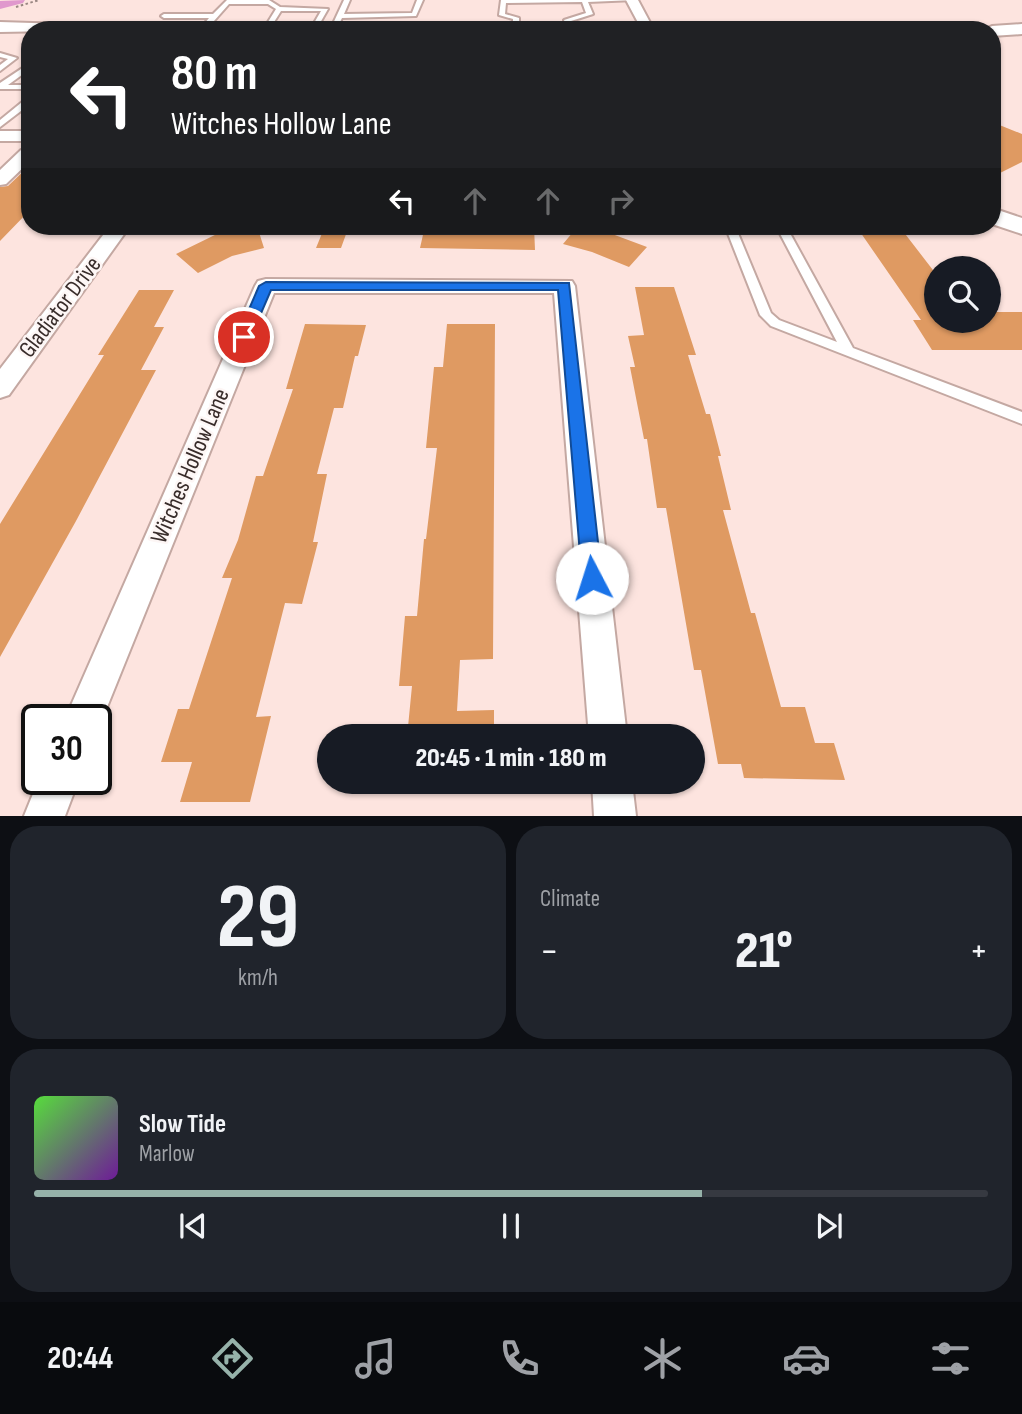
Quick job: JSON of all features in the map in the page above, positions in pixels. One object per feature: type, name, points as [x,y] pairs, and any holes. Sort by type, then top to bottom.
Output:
[{"type":"main road","points":[[0,27],[21,28]]},
{"type":"main road","points":[[1001,30],[1022,29]]},
{"type":"main road","points":[[0,37],[21,37]]},
{"type":"street","points":[[632,0],[643,21]]},
{"type":"street","points":[[0,136],[21,136]]},
{"type":"street","points":[[0,180],[21,161]]},
{"type":"street","name":"Gladiator Drive","points":[[0,388],[113,235]]},
{"type":"street","name":"Witches Hollow Lane","points":[[90,704],[266,286],[564,286],[606,724]]},
{"type":"street","points":[[613,794],[615,816]]},
{"type":"street","points":[[44,816],[53,795]]},
{"type":"lane","points":[[337,21],[347,0]]},
{"type":"lane","points":[[339,16],[414,15],[419,0]]},
{"type":"lane","points":[[516,21],[516,18],[502,15],[503,1],[632,0]]},
{"type":"lane","points":[[567,21],[590,14],[584,1]]},
{"type":"lane","points":[[210,21],[227,2],[269,2],[279,9],[325,9],[318,21]]},
{"type":"lane","points":[[271,21],[279,9]]},
{"type":"lane","points":[[164,16],[214,16]]},
{"type":"lane","points":[[0,55],[13,58],[0,69]]},
{"type":"lane","points":[[0,87],[21,72]]},
{"type":"lane","points":[[0,87],[21,87]]},
{"type":"lane","points":[[0,124],[21,107]]},
{"type":"lane","points":[[9,117],[21,117]]},
{"type":"lane","points":[[734,235],[766,315],[775,323],[1022,418]]},
{"type":"lane","points":[[786,235],[849,352]]},
{"type":"building","points":[[1001,126],[1022,134],[1022,162],[1001,172]]},
{"type":"building","points":[[21,174],[21,219],[0,241],[0,187],[8,186]]},
{"type":"building","points":[[215,235],[260,235],[264,248],[232,256],[198,273],[176,254]]},
{"type":"building","points":[[321,235],[346,235],[341,248],[316,248]]},
{"type":"building","points":[[423,235],[534,235],[535,250],[420,248]]},
{"type":"building","points":[[570,235],[615,235],[647,247],[629,267],[563,244]]},
{"type":"building","points":[[862,235],[906,235],[924,258],[924,333],[1001,333],[1001,312],[1022,312],[1022,350],[932,350],[913,320],[921,320]]},
{"type":"building","points":[[635,287],[674,287],[696,355],[688,355],[706,414],[710,414],[721,456],[718,456],[731,510],[723,510],[751,613],[755,613],[781,707],[805,707],[815,743],[834,743],[845,780],[744,778],[741,764],[718,764],[701,670],[694,670],[666,508],[657,508],[647,439],[644,439],[630,367],[635,367],[628,336],[644,335]]},
{"type":"building","points":[[139,290],[174,290],[154,327],[164,327],[141,370],[156,370],[0,657],[0,524],[104,355],[98,355]]},
{"type":"building","points":[[305,324],[366,325],[358,356],[355,356],[343,408],[334,408],[317,474],[327,474],[313,542],[318,542],[302,604],[285,603],[256,717],[271,716],[250,802],[180,802],[192,762],[161,762],[178,709],[189,709],[232,578],[222,578],[238,540],[256,476],[263,476],[293,389],[286,389]]},
{"type":"building","points":[[447,324],[495,324],[493,659],[460,660],[457,711],[494,710],[494,724],[408,724],[412,686],[399,686],[405,616],[417,616],[424,539],[437,448],[426,448],[434,367],[443,367]]},
{"type":"waterway","points":[[0,5],[19,0]]},
{"type":"route","points":[[244,337],[266,286],[564,286],[592,578]]}]
